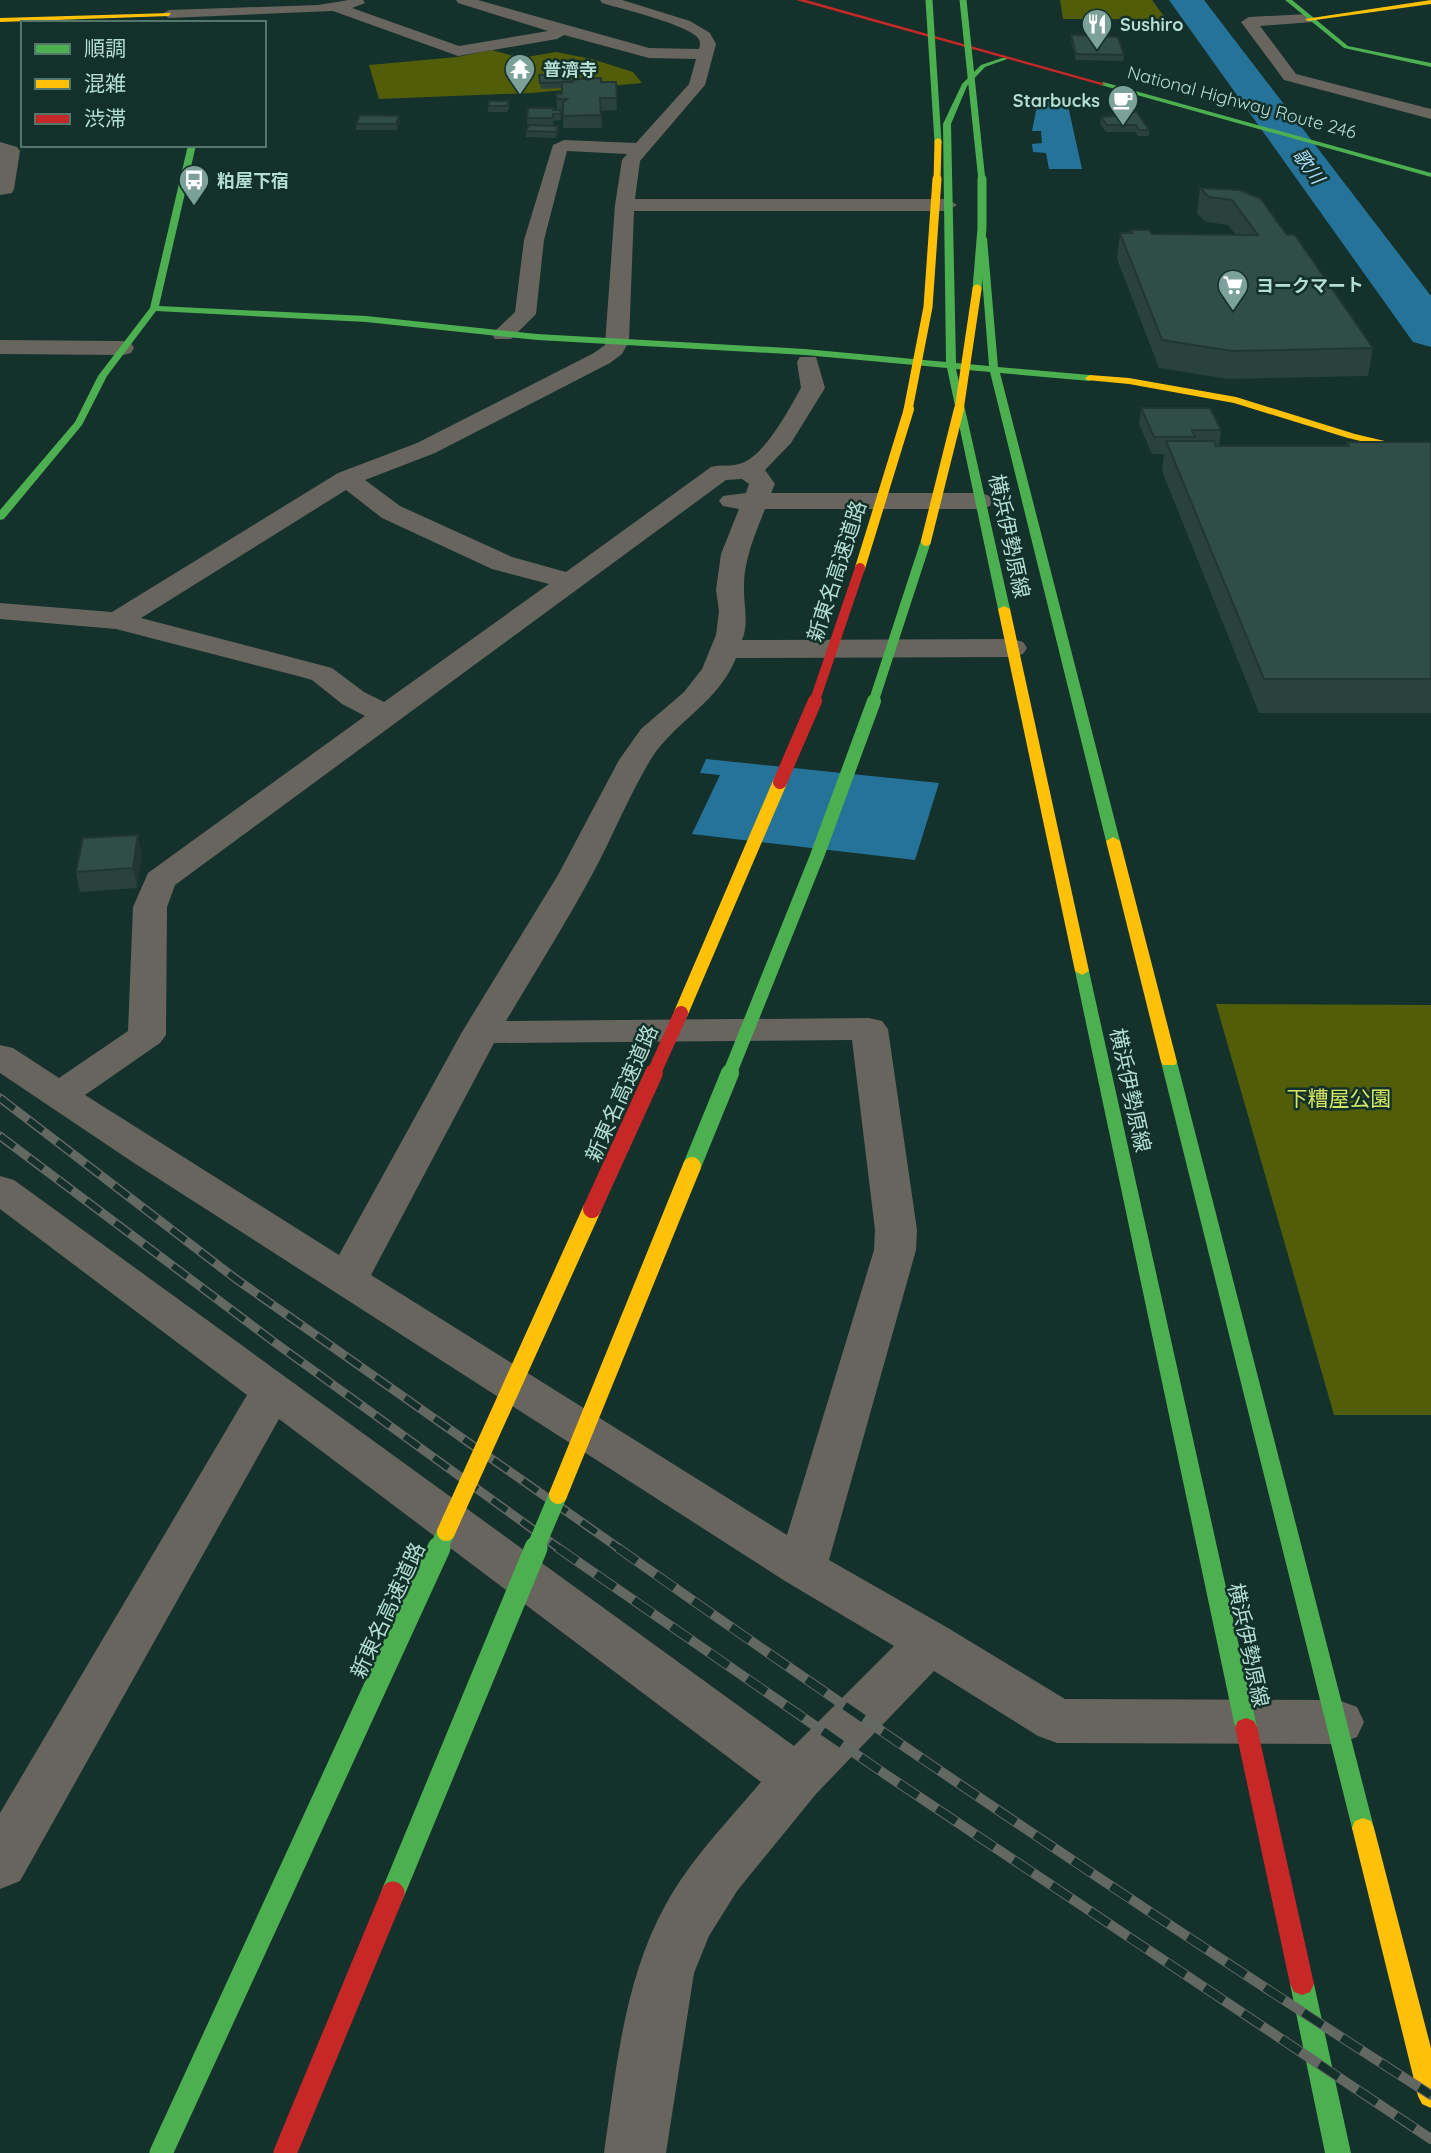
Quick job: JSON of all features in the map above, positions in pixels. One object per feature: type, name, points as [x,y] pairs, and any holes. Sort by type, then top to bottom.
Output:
[{"type":"main road","name":"National Highway Route 246","points":[[799,0],[1008,66],[1033,65],[1431,175]]},
{"type":"main road","name":"新東名高速道路","points":[[160,2153],[675,1027],[815,700],[873,529],[902,431],[925,331],[936,220],[938,126],[929,0]]},
{"type":"main road","points":[[285,2153],[772,972],[873,706],[926,545],[956,428],[973,336],[983,221],[979,128],[963,0]]},
{"type":"main road","points":[[1288,0],[1339,43],[1355,51],[1431,65]]},
{"type":"main road","points":[[1308,19],[1431,2]]},
{"type":"main road","points":[[0,20],[168,12]]},
{"type":"main road","name":"横浜伊勢原線","points":[[1008,66],[983,66],[975,73],[964,85],[947,124],[951,365],[1338,2153]]},
{"type":"main road","name":"横浜伊勢原線","points":[[992,88],[975,125],[995,369],[1431,2096]]},
{"type":"main road","points":[[0,517],[79,423],[103,376],[154,308],[192,147]]},
{"type":"main road","points":[[154,308],[353,318],[503,334],[782,350],[1129,381],[1199,391],[1279,411],[1352,436],[1431,455]]},
{"type":"street","points":[[168,12],[335,7],[372,0]]},
{"type":"street","points":[[463,0],[569,32],[649,52],[706,54]]},
{"type":"street","points":[[117,621],[346,478],[426,447],[602,358],[614,349],[618,341],[625,205],[631,160],[697,85],[706,54],[707,39],[694,28],[607,0]]},
{"type":"street","points":[[335,7],[458,51],[569,32]]},
{"type":"street","points":[[1308,19],[1249,22],[1290,78],[1431,114]]},
{"type":"street","points":[[503,334],[525,314],[525,291],[531,254],[543,198],[559,149],[564,145],[639,149]]},
{"type":"street","points":[[0,147],[12,151],[5,189],[0,189]]},
{"type":"street","points":[[625,205],[947,205]]},
{"type":"street","points":[[0,347],[123,348]]},
{"type":"street","points":[[347,1280],[481,1032],[575,875],[645,746],[660,727],[705,687],[725,649],[732,622],[730,590],[734,554],[750,486],[813,388],[808,362]]},
{"type":"street","points":[[61,1094],[147,1035],[150,907],[160,880],[720,472],[750,486],[981,501]]},
{"type":"street","points":[[346,478],[391,512],[502,563],[569,582]]},
{"type":"street","points":[[0,611],[117,621],[321,674],[353,698],[387,716]]},
{"type":"street","points":[[725,649],[1013,648]]},
{"type":"street","points":[[481,1032],[869,1029],[896,1230],[895,1250],[802,1568]]},
{"type":"street","points":[[0,1056],[148,1154],[802,1568],[930,1642],[1057,1721],[1338,1722]]},
{"type":"street","points":[[0,1189],[797,1778]]},
{"type":"street","points":[[0,1864],[273,1390]]},
{"type":"street","points":[[635,2153],[665,1973],[686,1923],[717,1874],[797,1778],[930,1642]]},
{"type":"green space","points":[[1060,0],[1152,0],[1166,19],[1063,19]]},
{"type":"green space","points":[[492,50],[521,58],[556,52],[592,59],[633,72],[642,83],[531,93],[379,99],[369,65],[457,57]]},
{"type":"green space","name":"下糟屋公園","points":[[1216,1004],[1431,1005],[1431,1415],[1334,1415]]},
{"type":"water","points":[[1039,96],[1066,97],[1082,169],[1049,169],[1046,153],[1033,152],[1032,144],[1042,143],[1041,131],[1032,131]]},
{"type":"water","points":[[706,759],[939,783],[915,860],[692,834],[720,775],[700,773]]},
{"type":"building","name":"Sushiro","points":[[1071,35],[1118,37],[1124,55],[1076,54]]},
{"type":"building","points":[[569,74],[571,82],[540,83],[539,75]]},
{"type":"building","points":[[601,78],[601,82],[616,82],[617,98],[600,98],[601,115],[563,116],[563,102],[567,99],[557,99],[556,94],[562,94],[562,82]]},
{"type":"building","points":[[489,101],[509,101],[507,106],[488,106]]},
{"type":"building","points":[[528,108],[553,108],[561,110],[561,114],[553,114],[553,118],[527,118]]},
{"type":"building","points":[[1112,112],[1137,112],[1149,130],[1139,130],[1136,125],[1107,125],[1101,117],[1114,116]]},
{"type":"building","points":[[360,115],[399,116],[396,124],[356,124]]},
{"type":"building","points":[[529,125],[558,126],[556,132],[526,131]]},
{"type":"building","points":[[1200,188],[1240,190],[1261,199],[1287,235],[1295,235],[1373,348],[1232,351],[1162,340],[1120,233],[1149,230],[1152,234],[1258,235],[1232,200],[1209,197]]},
{"type":"building","points":[[1141,408],[1210,408],[1221,430],[1192,430],[1195,437],[1154,437]]},
{"type":"building","points":[[1166,441],[1214,441],[1216,446],[1349,446],[1347,442],[1431,442],[1431,679],[1264,679]]},
{"type":"building","points":[[138,835],[133,868],[76,872],[83,838]]},
{"type":"waterway","name":"歌川","points":[[1186,0],[1431,331]]},
{"type":"railway","points":[[0,1098],[236,1279],[620,1549]]},
{"type":"railway","points":[[0,1136],[274,1342],[560,1549]]},
{"type":"railway","points":[[558,1548],[879,1770],[1431,2139]]},
{"type":"railway","points":[[618,1548],[1021,1826],[1431,2095]]},
{"type":"traffic: fast","points":[[929,0],[938,142]]},
{"type":"traffic: fast","points":[[963,0],[982,171],[982,228],[977,289]]},
{"type":"traffic: fast","points":[[1288,0],[1346,47],[1431,65]]},
{"type":"traffic: fast","points":[[1004,609],[951,365],[947,124],[964,85],[983,66],[1007,58]]},
{"type":"traffic: fast","points":[[1103,84],[1431,175]]},
{"type":"traffic: fast","points":[[0,517],[79,423],[103,376],[154,308],[192,147]]},
{"type":"traffic: fast","points":[[983,238],[994,369],[1113,841]]},
{"type":"traffic: fast","points":[[154,308],[366,319],[537,337],[805,352],[1090,378]]},
{"type":"traffic: fast","points":[[692,1166],[787,934],[846,778],[926,541]]},
{"type":"traffic: fast","points":[[1082,971],[1246,1727]]},
{"type":"traffic: fast","points":[[1169,1062],[1363,1828]]},
{"type":"traffic: fast","points":[[393,1893],[558,1495]]},
{"type":"traffic: fast","points":[[161,2153],[446,1532]]},
{"type":"traffic: fast","points":[[1302,1984],[1338,2153]]},
{"type":"traffic: slow","points":[[1308,19],[1431,2]]},
{"type":"traffic: slow","points":[[0,20],[169,14]]},
{"type":"traffic: slow","points":[[860,568],[898,450],[920,360],[933,260],[938,142]]},
{"type":"traffic: slow","points":[[926,541],[958,416],[977,289]]},
{"type":"traffic: slow","points":[[1090,378],[1129,381],[1236,400],[1352,436],[1431,455]]},
{"type":"traffic: slow","points":[[1004,609],[1082,971]]},
{"type":"traffic: slow","points":[[681,1013],[780,782]]},
{"type":"traffic: slow","points":[[1113,841],[1169,1062]]},
{"type":"traffic: slow","points":[[558,1495],[692,1166]]},
{"type":"traffic: slow","points":[[446,1532],[592,1209]]},
{"type":"traffic: slow","points":[[1363,1828],[1431,2096]]},
{"type":"traffic: jam","points":[[799,0],[1103,84]]},
{"type":"traffic: jam","points":[[780,782],[815,700],[860,568]]},
{"type":"traffic: jam","points":[[592,1209],[681,1013]]},
{"type":"traffic: jam","points":[[1246,1727],[1302,1984]]},
{"type":"traffic: jam","points":[[285,2153],[393,1893]]},
{"type":"place","name":"Sushiro","points":[[1097,51]]},
{"type":"place","name":"普濟寺","points":[[520,96]]},
{"type":"place","name":"Starbucks","points":[[1123,127]]},
{"type":"place","name":"粕屋下宿","points":[[194,207]]},
{"type":"place","name":"ヨークマート","points":[[1233,312]]}]
